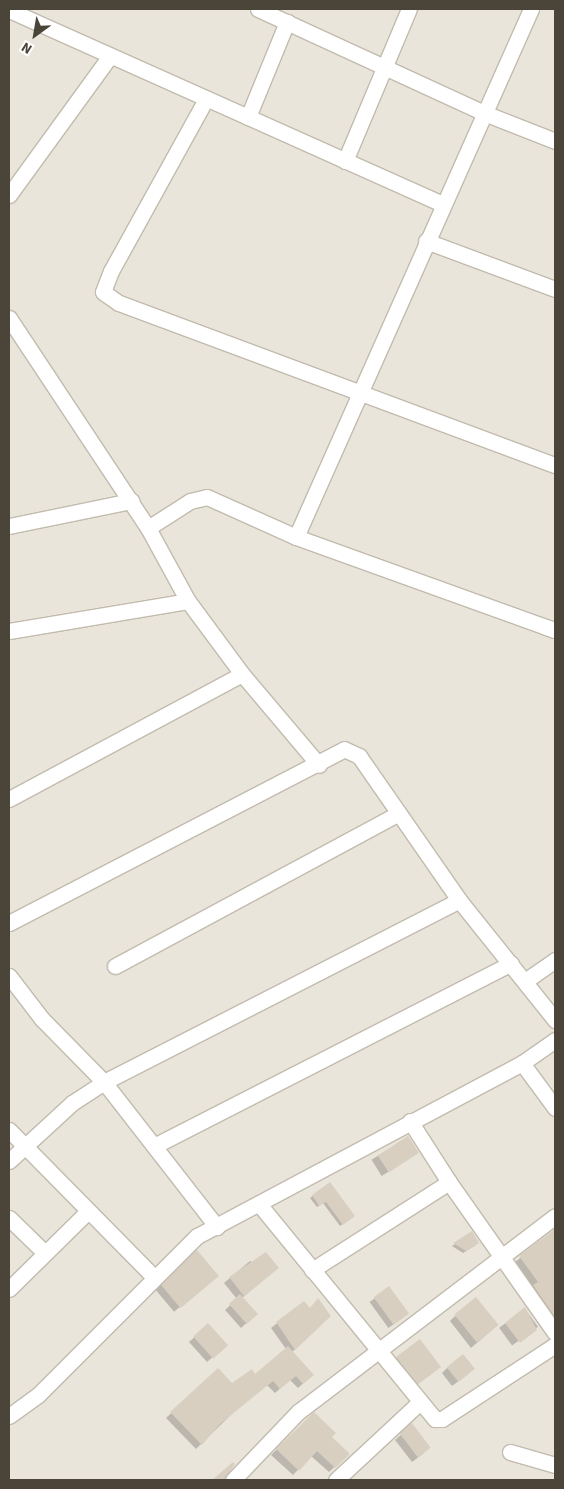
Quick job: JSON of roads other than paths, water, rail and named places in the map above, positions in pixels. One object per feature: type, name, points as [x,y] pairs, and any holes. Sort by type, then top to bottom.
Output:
[{"type":"street","points":[[345,161],[383,66],[409,9]]},
{"type":"street","points":[[296,537],[358,391],[531,9]]},
{"type":"street","points":[[9,10],[442,204]]},
{"type":"street","points":[[265,10],[484,113],[555,141]]},
{"type":"street","points":[[248,117],[287,22]]},
{"type":"street","points":[[9,195],[110,56]]},
{"type":"street","points":[[206,98],[111,271],[103,292],[119,303],[555,465]]},
{"type":"street","points":[[426,241],[555,289]]},
{"type":"street","points":[[9,318],[148,528],[188,601],[242,674],[319,764]]},
{"type":"street","points":[[148,528],[190,501],[207,497],[296,537],[555,630]]},
{"type":"street","points":[[9,526],[130,501]]},
{"type":"street","points":[[9,631],[188,601]]},
{"type":"street","points":[[9,799],[242,674]]},
{"type":"street","points":[[9,923],[319,764],[344,749],[352,751],[459,900],[555,1020]]},
{"type":"street","points":[[115,966],[397,814]]},
{"type":"street","points":[[9,1161],[72,1103],[104,1082],[459,900]]},
{"type":"street","points":[[525,981],[555,960]]},
{"type":"street","points":[[154,1146],[511,963]]},
{"type":"street","points":[[9,976],[42,1019],[104,1082],[217,1227]]},
{"type":"street","points":[[9,1416],[38,1395],[197,1236],[522,1063],[555,1040]]},
{"type":"street","points":[[522,1063],[555,1108]]},
{"type":"street","points":[[410,1121],[449,1182],[555,1333]]},
{"type":"street","points":[[9,1130],[154,1277]]},
{"type":"street","points":[[312,1270],[449,1182]]},
{"type":"street","points":[[259,1204],[429,1415],[442,1419],[555,1345]]},
{"type":"street","points":[[9,1289],[88,1211]]},
{"type":"street","points":[[234,1480],[298,1412],[555,1216]]},
{"type":"street","points":[[9,1218],[44,1253]]},
{"type":"street","points":[[336,1480],[419,1402]]},
{"type":"street","points":[[510,1452],[555,1465]]}]
